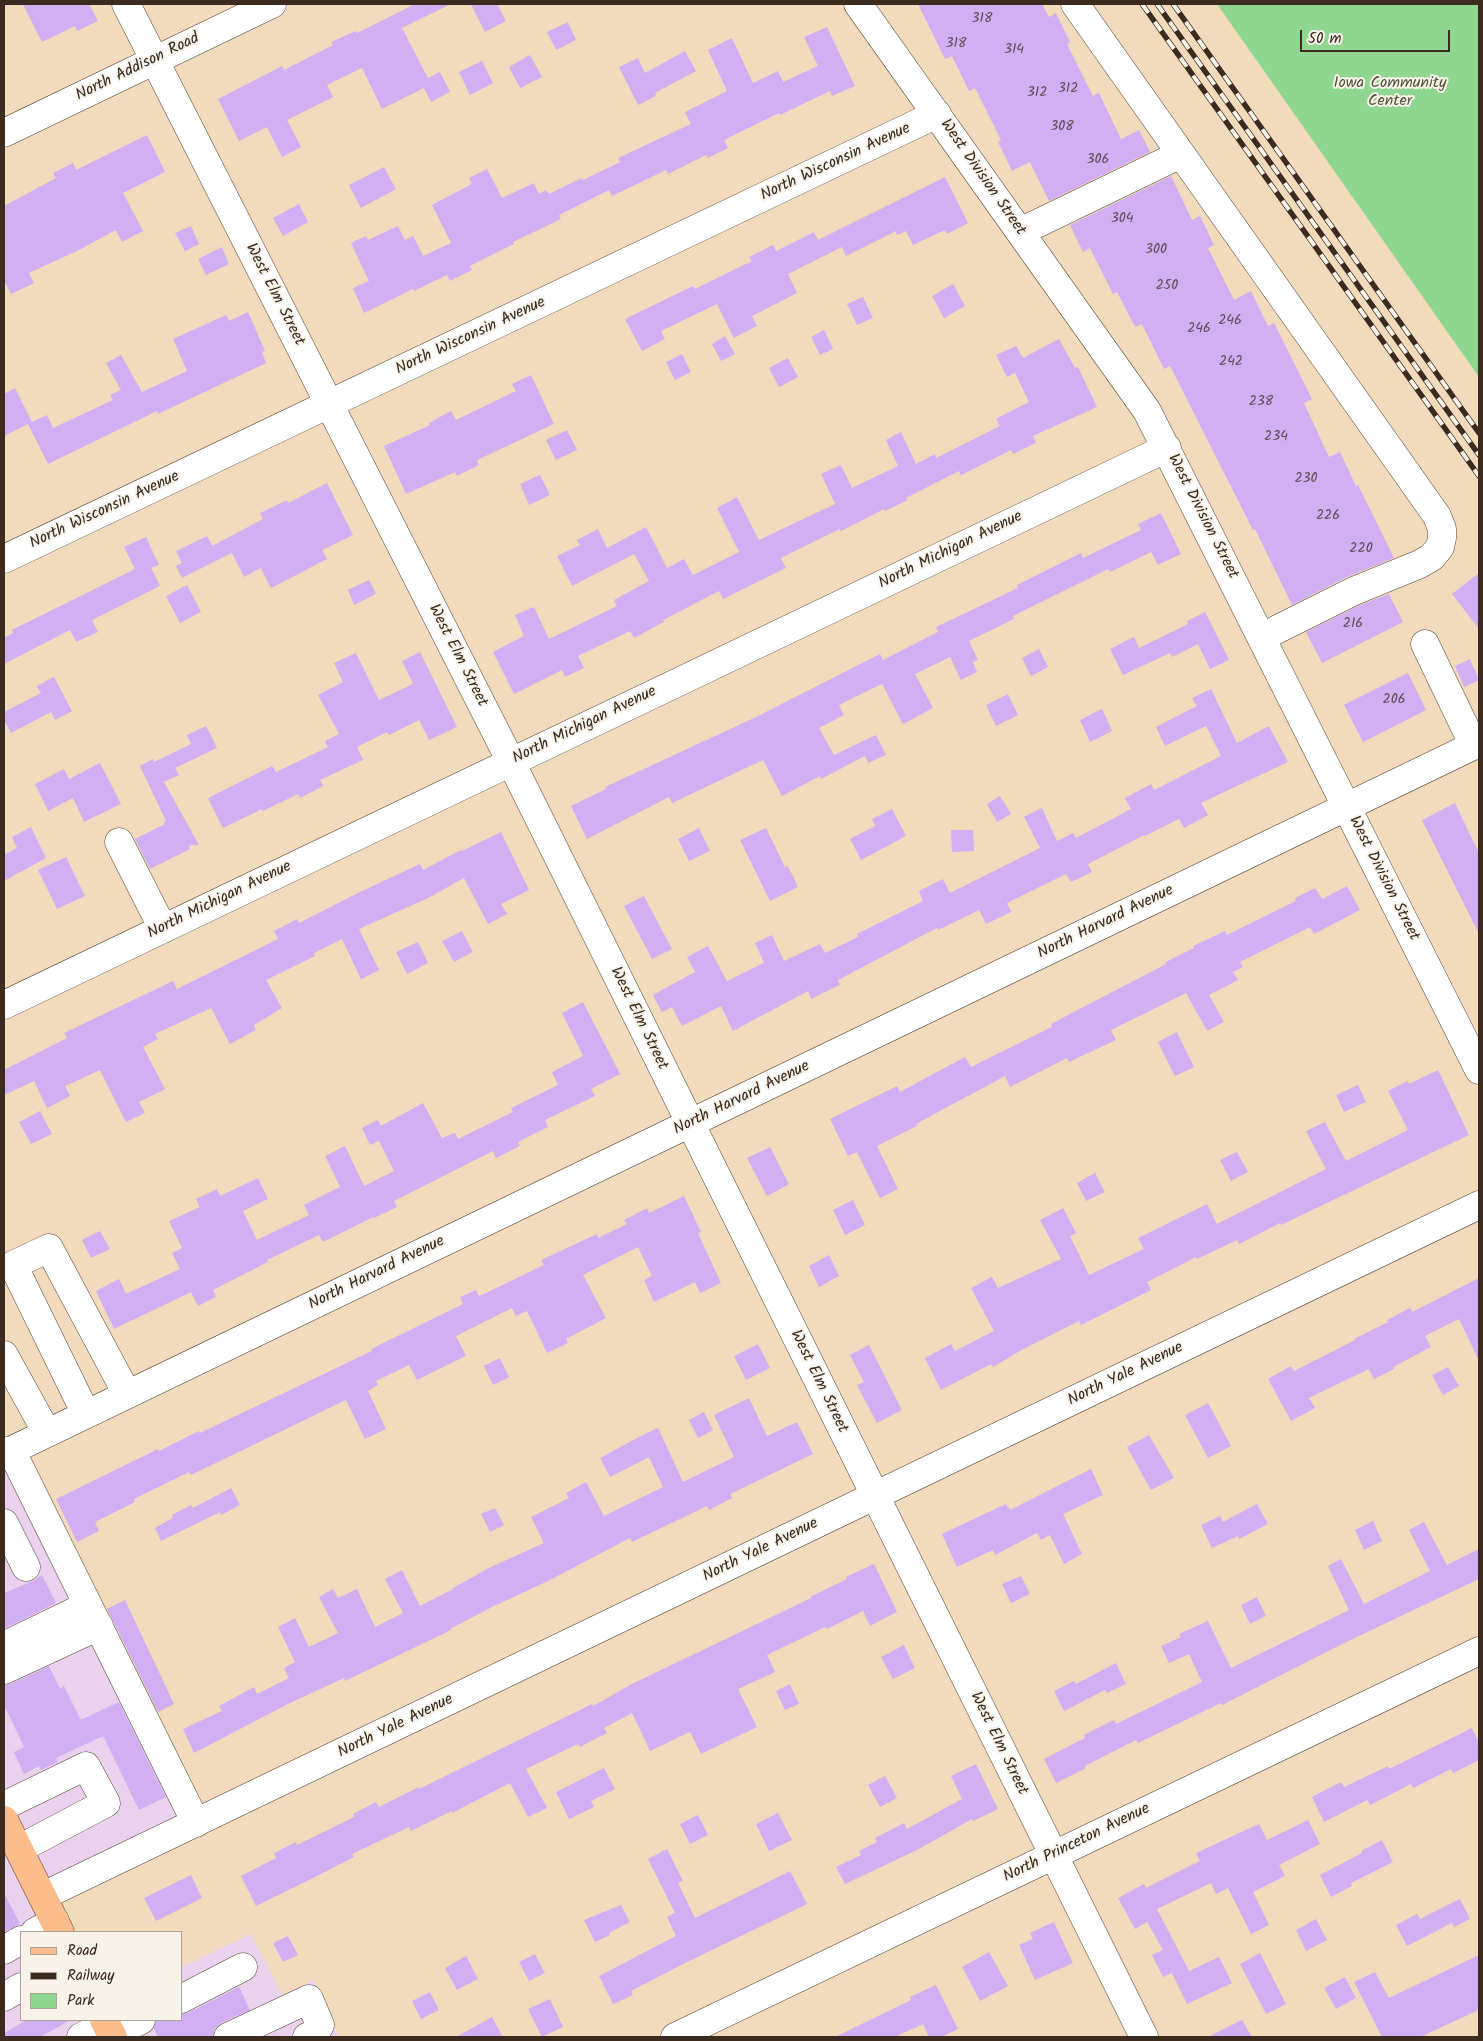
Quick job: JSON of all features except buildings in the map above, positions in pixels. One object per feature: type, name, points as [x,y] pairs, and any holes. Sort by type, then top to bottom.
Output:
[{"type":"main road","points":[[8,1826],[42,1896],[50,1929]]},
{"type":"street","name":"West Elm Street","points":[[126,4],[511,762],[1144,2037]]},
{"type":"street","name":"North Addison Road","points":[[4,133],[272,4]]},
{"type":"street","name":"West Division Street","points":[[858,4],[1147,411],[1479,1070]]},
{"type":"street","points":[[1075,4],[1436,516],[1442,529],[1440,547],[1432,557],[1420,564],[1354,591],[1262,637]]},
{"type":"street","name":"North Wisconsin Avenue","points":[[4,559],[937,114]]},
{"type":"street","points":[[1020,232],[1181,154]]},
{"type":"street","name":"North Michigan Avenue","points":[[4,1005],[1167,448]]},
{"type":"street","points":[[1425,644],[1477,744]]},
{"type":"street","name":"North Harvard Avenue","points":[[7,1452],[1477,744]]},
{"type":"street","points":[[119,842],[163,929]]},
{"type":"street","name":"North Yale Avenue","points":[[42,1896],[1479,1205]]},
{"type":"street","points":[[86,1414],[8,1268],[49,1248],[127,1394]]},
{"type":"street","points":[[4,1355],[47,1433]]},
{"type":"street","points":[[7,1452],[93,1615],[196,1823]]},
{"type":"street","points":[[4,1523],[26,1567]]},
{"type":"street","points":[[4,1646],[93,1615]]},
{"type":"street","points":[[4,1670],[93,1615]]},
{"type":"street","name":"North Princeton Avenue","points":[[674,2037],[1479,1652]]},
{"type":"street","points":[[4,1950],[20,1941]]},
{"type":"street","points":[[182,1998],[243,1967]]},
{"type":"street","points":[[4,1997],[20,1988]]},
{"type":"street","points":[[228,2037],[309,1999],[320,2025],[315,2033],[307,2037]]},
{"type":"street","points":[[81,2037],[137,2021]]},
{"type":"shaded area","points":[[4,1460],[199,1815],[46,1888],[4,1804]]},
{"type":"shaded area","points":[[4,1840],[50,1931],[20,1931],[20,2021],[94,2021],[102,2037],[4,2037]]},
{"type":"shaded area","points":[[251,1934],[282,1995],[314,1980],[339,2037],[121,2037],[113,2021],[182,2021],[182,1967]]},
{"type":"green space","name":"Iowa Community Center","points":[[1217,4],[1479,4],[1479,377]]},
{"type":"railway","points":[[1142,4],[1479,476]]},
{"type":"railway","points":[[1157,4],[1479,455]]},
{"type":"railway","points":[[1173,4],[1479,433]]}]
